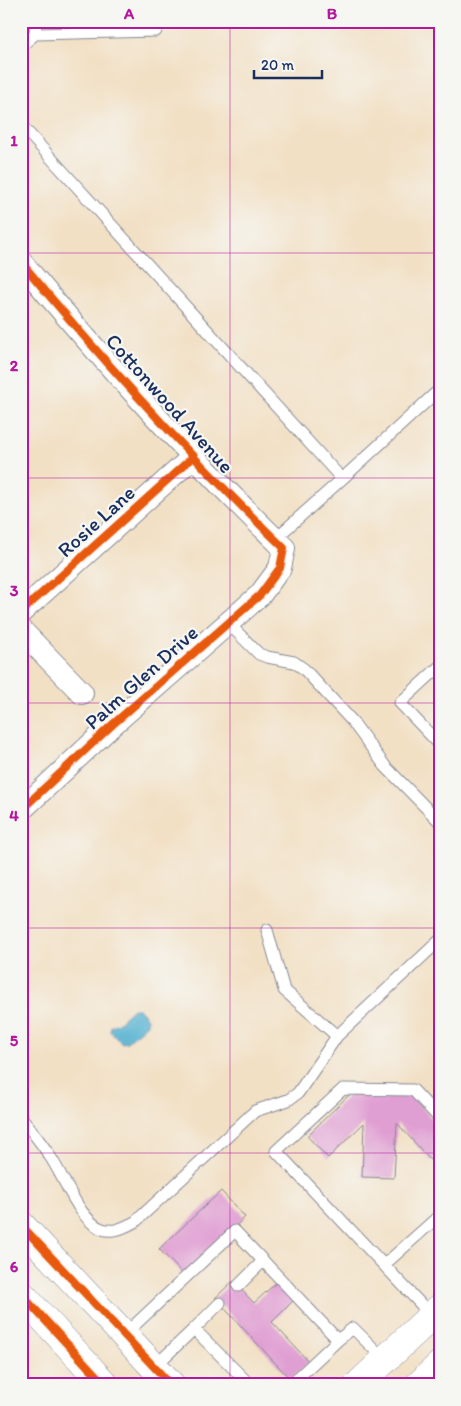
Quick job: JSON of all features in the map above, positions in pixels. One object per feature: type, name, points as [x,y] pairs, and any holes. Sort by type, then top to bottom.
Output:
[{"type":"main road","points":[[21,1225],[162,1376]]},
{"type":"main road","points":[[21,1294],[105,1385]]},
{"type":"main road","points":[[358,1385],[436,1312]]},
{"type":"main road","points":[[419,1385],[440,1365]]},
{"type":"street","name":"Cottonwood Avenue","points":[[21,262],[64,313],[194,456],[284,548],[280,568]]},
{"type":"street","name":"Rosie Lane","points":[[21,612],[194,456]]},
{"type":"street","name":"Palm Glen Drive","points":[[21,810],[112,725],[260,596],[280,568]]},
{"type":"street","points":[[21,630],[82,693]]},
{"type":"lane","points":[[35,34],[36,21]]},
{"type":"lane","points":[[21,46],[35,34],[156,31],[156,21]]},
{"type":"lane","points":[[21,124],[342,479]]},
{"type":"lane","points":[[275,540],[440,389]]},
{"type":"lane","points":[[228,623],[259,654],[267,658],[294,662],[304,669],[352,721],[385,766],[440,822]]},
{"type":"lane","points":[[440,666],[400,703],[440,745]]},
{"type":"lane","points":[[267,930],[284,990],[337,1036]]},
{"type":"lane","points":[[21,1118],[50,1155],[78,1205],[87,1217],[102,1229],[118,1230],[135,1222],[255,1112],[288,1100],[298,1093],[337,1036],[440,940]]},
{"type":"lane","points":[[436,1312],[384,1266],[276,1151],[343,1089],[413,1090],[440,1119]]},
{"type":"lane","points":[[384,1266],[440,1215]]},
{"type":"lane","points":[[124,1335],[235,1231],[338,1340]]},
{"type":"lane","points":[[238,1286],[263,1261]]},
{"type":"lane","points":[[162,1376],[194,1329],[220,1303]]},
{"type":"lane","points":[[290,1385],[353,1328],[385,1360]]},
{"type":"lane","points":[[194,1329],[250,1385]]},
{"type":"water","points":[[133,1009],[139,1009],[147,1018],[147,1024],[127,1042],[122,1043],[110,1031],[111,1026],[118,1023]]},
{"type":"building","points":[[353,1091],[409,1093],[440,1128],[440,1152],[431,1161],[397,1123],[394,1178],[362,1177],[364,1123],[328,1158],[307,1136]]},
{"type":"building","points":[[221,1191],[245,1217],[184,1275],[159,1249]]},
{"type":"building","points":[[233,1281],[254,1303],[277,1282],[294,1300],[272,1322],[309,1362],[290,1379],[215,1298]]},
{"type":"cycle path","points":[[21,262],[148,408],[284,548],[280,568],[260,595],[112,725],[21,810]]},
{"type":"cycle path","points":[[21,612],[194,456]]},
{"type":"cycle path","points":[[21,1225],[171,1385]]},
{"type":"cycle path","points":[[21,1294],[105,1385]]}]
